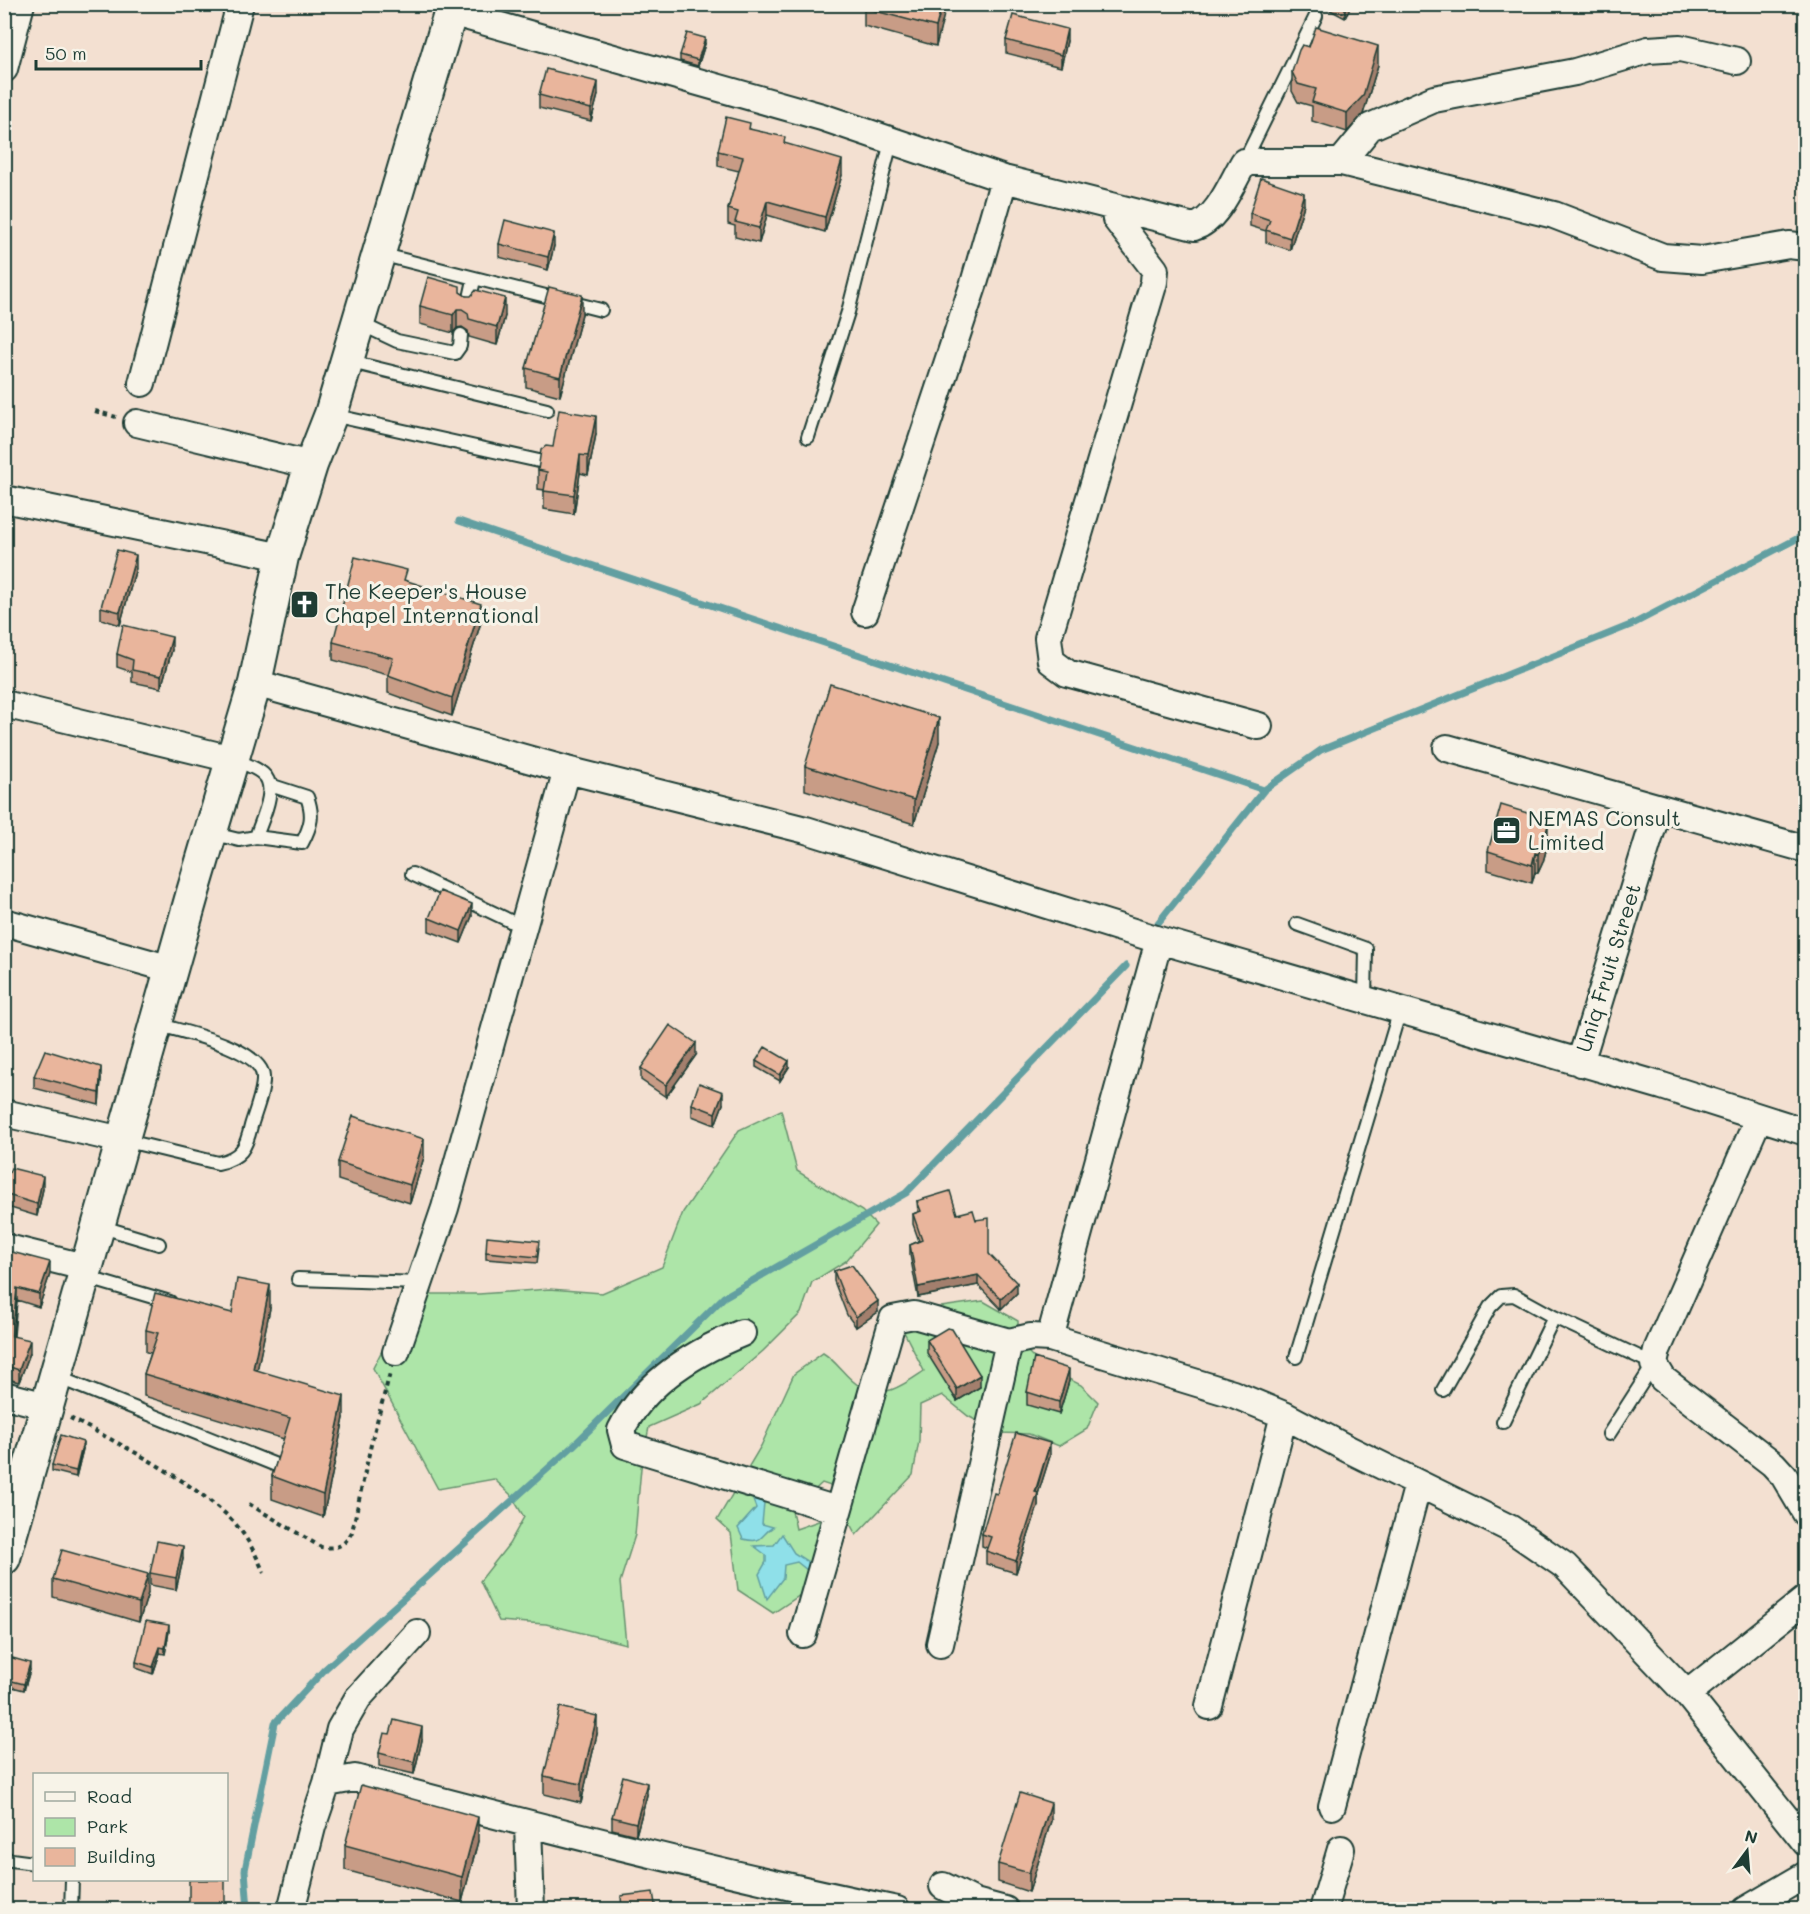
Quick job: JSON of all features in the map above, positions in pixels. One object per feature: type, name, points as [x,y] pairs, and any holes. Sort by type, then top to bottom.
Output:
[{"type":"street","points":[[4,69],[21,4]]},
{"type":"street","points":[[142,383],[240,4]]},
{"type":"street","points":[[4,1558],[155,1023],[255,683],[282,557],[311,465],[331,414],[452,8],[822,117],[1004,179],[1194,227],[1201,225],[1218,207],[1244,162],[1341,162],[1554,215],[1663,257],[1702,260],[1789,245],[1806,247]]},
{"type":"street","points":[[1341,162],[1370,127],[1434,99],[1575,72],[1648,50],[1680,48],[1737,61]]},
{"type":"street","points":[[865,612],[975,280],[1004,179]]},
{"type":"street","points":[[1114,207],[1116,219],[1155,270],[1154,282],[1048,638],[1050,661],[1067,673],[1259,726]]},
{"type":"street","points":[[137,423],[311,465]]},
{"type":"street","points":[[4,499],[282,557]]},
{"type":"street","points":[[255,683],[567,770],[806,830],[1160,940],[1365,999],[1806,1132]]},
{"type":"street","points":[[4,704],[232,759]]},
{"type":"street","points":[[1447,748],[1806,849]]},
{"type":"street","points":[[396,1352],[445,1208],[525,928],[567,770]]},
{"type":"street","name":"Uniq Fruit Street","points":[[1580,1063],[1658,809]]},
{"type":"street","points":[[4,922],[171,969]]},
{"type":"street","points":[[1050,1338],[1160,940]]},
{"type":"street","points":[[4,1113],[122,1140]]},
{"type":"street","points":[[1759,1117],[1657,1350],[1654,1364],[1663,1379],[1773,1464],[1784,1476],[1806,1513]]},
{"type":"street","points":[[4,1247],[86,1272]]},
{"type":"street","points":[[803,1634],[893,1319],[914,1315],[1009,1342],[1031,1336],[1050,1338],[1233,1394],[1284,1414],[1418,1484],[1511,1529],[1565,1566],[1687,1694],[1806,1843]]},
{"type":"street","points":[[742,1333],[708,1347],[679,1365],[630,1413],[621,1430],[625,1445],[837,1510]]},
{"type":"street","points":[[940,1644],[1009,1342]]},
{"type":"street","points":[[4,1395],[47,1406]]},
{"type":"street","points":[[1209,1706],[1284,1414]]},
{"type":"street","points":[[1332,1806],[1418,1484]]},
{"type":"street","points":[[1687,1694],[1806,1599]]},
{"type":"street","points":[[291,1910],[340,1729],[358,1698],[417,1633]]},
{"type":"street","points":[[327,1783],[354,1778],[754,1880],[897,1910]]},
{"type":"street","points":[[528,1824],[531,1910]]},
{"type":"street","points":[[1323,1910],[1341,1850]]},
{"type":"street","points":[[1746,1910],[1806,1875]]},
{"type":"street","points":[[943,1886],[975,1902],[1005,1910]]},
{"type":"lane","points":[[1244,162],[1316,16]]},
{"type":"lane","points":[[808,437],[848,312],[891,142]]},
{"type":"lane","points":[[379,254],[474,280],[601,310]]},
{"type":"lane","points":[[468,307],[474,280]]},
{"type":"lane","points":[[358,322],[398,341],[455,353],[460,346],[461,335]]},
{"type":"lane","points":[[346,361],[547,411]]},
{"type":"lane","points":[[331,414],[539,461]]},
{"type":"lane","points":[[210,833],[239,840],[256,837],[302,843],[310,824],[313,811],[307,797],[270,785],[264,774],[232,759]]},
{"type":"lane","points":[[256,837],[270,785]]},
{"type":"lane","points":[[412,874],[525,928]]},
{"type":"lane","points":[[1297,924],[1366,949],[1365,999]]},
{"type":"lane","points":[[1296,1357],[1400,1010]]},
{"type":"lane","points":[[122,1140],[218,1163],[242,1154],[247,1142],[263,1077],[259,1065],[236,1049],[155,1023]]},
{"type":"lane","points":[[99,1226],[159,1244]]},
{"type":"lane","points":[[86,1272],[185,1307]]},
{"type":"lane","points":[[298,1279],[420,1283]]},
{"type":"lane","points":[[1443,1390],[1490,1306],[1501,1296],[1514,1295],[1554,1317],[1654,1364],[1609,1434]]},
{"type":"lane","points":[[1503,1422],[1554,1317]]},
{"type":"lane","points":[[56,1376],[276,1465]]},
{"type":"lane","points":[[4,1858],[33,1863]]},
{"type":"lane","points":[[71,1910],[72,1881]]},
{"type":"path","points":[[249,1504],[321,1547],[335,1548],[346,1544],[352,1532],[372,1440],[396,1352]]},
{"type":"path","points":[[47,1406],[152,1461],[228,1516],[252,1546],[264,1573]]},
{"type":"green space","points":[[781,1110],[797,1171],[862,1211],[876,1225],[846,1261],[812,1282],[801,1313],[763,1351],[701,1404],[649,1427],[641,1468],[635,1535],[620,1582],[626,1644],[546,1624],[499,1621],[480,1581],[509,1544],[524,1517],[511,1495],[494,1479],[438,1489],[373,1368],[411,1294],[479,1294],[550,1289],[602,1293],[662,1267],[683,1212],[739,1130]]},
{"type":"green space","points":[[983,1301],[1018,1321],[1018,1342],[1041,1365],[1081,1385],[1098,1402],[1087,1429],[1059,1446],[1029,1434],[999,1433],[968,1416],[942,1395],[920,1405],[919,1441],[913,1475],[856,1535],[847,1518],[840,1489],[822,1483],[792,1511],[796,1529],[830,1517],[803,1593],[773,1613],[738,1590],[731,1533],[717,1520],[761,1446],[794,1374],[823,1353],[861,1387],[878,1392],[894,1389],[924,1371],[902,1328],[934,1308]]},
{"type":"water","points":[[759,1497],[764,1503],[762,1524],[773,1527],[758,1540],[743,1539],[738,1528],[756,1508],[753,1500]]},
{"type":"water","points":[[782,1534],[794,1553],[813,1565],[807,1570],[797,1562],[784,1565],[783,1578],[767,1599],[759,1574],[766,1562],[766,1555],[754,1546],[774,1545]]},
{"type":"building","points":[[865,4],[942,4],[936,27],[864,8]]},
{"type":"building","points":[[1013,15],[1067,29],[1061,55],[1006,40]]},
{"type":"building","points":[[1316,27],[1378,46],[1363,96],[1347,113],[1312,102],[1316,89],[1298,84],[1292,72],[1299,50],[1302,45],[1309,47]]},
{"type":"building","points":[[687,33],[705,38],[698,60],[680,55]]},
{"type":"building","points":[[546,69],[598,82],[591,109],[539,95]]},
{"type":"building","points":[[726,117],[750,123],[749,129],[785,137],[784,143],[842,160],[825,217],[767,201],[759,228],[735,222],[738,212],[728,209],[743,157],[718,151]]},
{"type":"building","points":[[1261,178],[1304,193],[1290,238],[1266,230],[1270,220],[1250,213]]},
{"type":"building","points":[[505,220],[554,233],[548,257],[499,244]]},
{"type":"building","points":[[428,277],[460,286],[460,292],[466,296],[471,296],[476,290],[505,298],[497,327],[469,319],[468,313],[462,309],[457,309],[453,315],[420,306]]},
{"type":"building","points":[[549,287],[582,295],[560,377],[526,368]]},
{"type":"building","points":[[559,410],[596,416],[588,456],[580,455],[574,495],[544,491],[547,472],[538,470],[541,450],[546,446],[553,447]]},
{"type":"building","points":[[117,550],[136,555],[120,612],[101,607]]},
{"type":"building","points":[[355,557],[407,570],[404,580],[481,604],[452,698],[388,675],[393,658],[333,642]]},
{"type":"building","points":[[123,625],[172,637],[161,676],[132,670],[133,660],[117,654]]},
{"type":"building","points":[[830,684],[939,718],[914,800],[805,766]]},
{"type":"building","points":[[1501,805],[1537,816],[1535,821],[1548,825],[1543,844],[1538,854],[1535,853],[1532,865],[1488,851]]},
{"type":"building","points":[[440,891],[472,904],[461,931],[429,918]]},
{"type":"building","points":[[670,1025],[696,1043],[666,1085],[641,1068]]},
{"type":"building","points":[[765,1047],[789,1061],[780,1075],[756,1061]]},
{"type":"building","points":[[45,1050],[101,1067],[99,1093],[34,1076]]},
{"type":"building","points":[[699,1083],[723,1092],[715,1113],[692,1104]]},
{"type":"building","points":[[353,1116],[424,1139],[410,1185],[338,1162]]},
{"type":"building","points":[[11,1168],[43,1176],[37,1204],[4,1194],[4,1185]]},
{"type":"building","points":[[950,1191],[957,1214],[973,1210],[976,1220],[989,1218],[989,1254],[1017,1283],[1001,1299],[978,1275],[918,1287],[910,1245],[922,1240],[913,1214],[921,1211],[917,1201]]},
{"type":"building","points":[[487,1236],[539,1241],[537,1257],[486,1252]]},
{"type":"building","points":[[4,1250],[50,1262],[39,1294],[17,1288],[12,1336],[30,1340],[19,1370],[4,1365]]},
{"type":"building","points":[[852,1265],[878,1301],[856,1317],[847,1304],[834,1271]]},
{"type":"building","points":[[237,1279],[270,1285],[253,1369],[344,1396],[323,1495],[272,1476],[290,1418],[144,1374],[158,1333],[146,1330],[155,1293],[232,1313]]},
{"type":"building","points":[[947,1328],[952,1329],[980,1375],[957,1389],[927,1340]]},
{"type":"building","points":[[1034,1358],[1069,1369],[1059,1402],[1027,1392]]},
{"type":"building","points":[[1016,1433],[1050,1443],[1035,1492],[1038,1493],[1016,1561],[986,1551],[991,1537],[982,1534]]},
{"type":"building","points":[[61,1435],[83,1442],[76,1471],[52,1465]]},
{"type":"building","points":[[157,1541],[183,1546],[176,1578],[150,1573]]},
{"type":"building","points":[[62,1550],[148,1574],[139,1603],[53,1579]]},
{"type":"building","points":[[146,1621],[169,1625],[165,1648],[160,1647],[153,1667],[136,1662]]},
{"type":"building","points":[[9,1657],[30,1663],[24,1684],[4,1679]]},
{"type":"building","points":[[560,1707],[597,1716],[581,1784],[544,1776]]},
{"type":"building","points":[[394,1720],[422,1727],[414,1762],[379,1753],[384,1733],[390,1734]]},
{"type":"building","points":[[623,1776],[647,1783],[636,1823],[612,1817]]},
{"type":"building","points":[[361,1785],[478,1817],[462,1877],[345,1845]]},
{"type":"building","points":[[1020,1793],[1051,1803],[1029,1873],[998,1864]]},
{"type":"building","points":[[189,1881],[225,1881],[225,1910],[189,1910]]},
{"type":"building","points":[[653,1892],[656,1910],[622,1910],[621,1896]]},
{"type":"waterway","points":[[459,521],[1264,790]]},
{"type":"waterway","points":[[1158,923],[1264,790],[1321,750],[1633,624],[1806,534]]},
{"type":"waterway","points":[[248,1910],[245,1870],[275,1723],[325,1669],[573,1446],[724,1297],[906,1193],[1126,966]]},
{"type":"place","name":"The Keeper's House Chapel International","points":[[304,604]]},
{"type":"place","name":"NEMAS Consult Limited","points":[[1507,831]]}]
